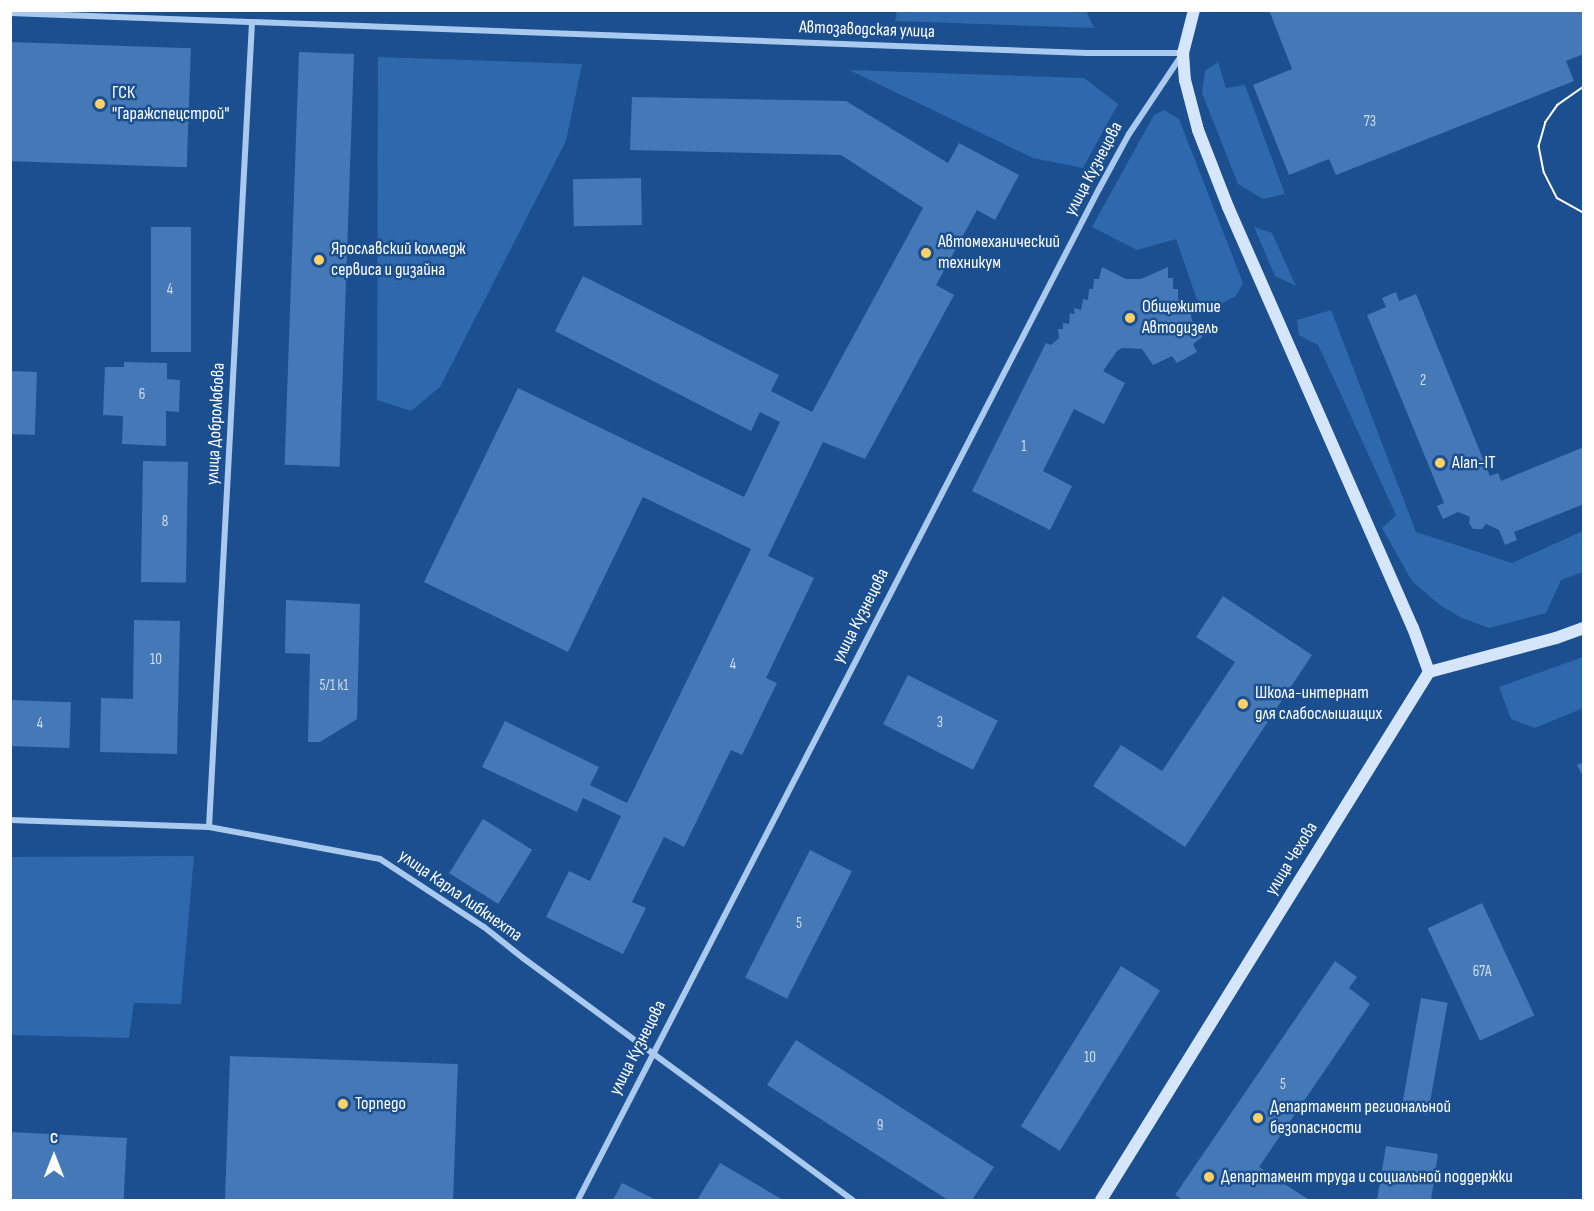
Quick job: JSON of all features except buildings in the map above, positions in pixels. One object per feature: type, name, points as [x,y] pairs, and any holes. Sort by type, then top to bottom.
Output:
[{"type":"street","points":[[1194,10],[1183,53],[1190,103],[1228,207],[1413,628],[1429,672],[1556,638],[1584,628]]},
{"type":"street","name":"Автозаводская улица","points":[[10,13],[1087,53],[1183,53]]},
{"type":"street","name":"улица Добролюбова","points":[[209,827],[252,22]]},
{"type":"street","name":"улица Кузнецова","points":[[578,1200],[1099,189],[1129,134],[1183,53]]},
{"type":"street","name":"улица Чехова","points":[[1101,1200],[1429,672]]},
{"type":"street","name":"улица Карла Либкнехта","points":[[10,820],[209,827],[380,859],[484,927],[853,1200]]},
{"type":"shaded area","points":[[897,11],[1086,11],[1094,28],[895,21]]},
{"type":"shaded area","points":[[378,57],[582,64],[566,141],[440,387],[411,411],[377,400]]},
{"type":"shaded area","points":[[1218,62],[1226,88],[1245,85],[1285,194],[1263,199],[1238,184],[1202,93],[1205,71]]},
{"type":"shaded area","points":[[849,70],[1084,78],[1118,104],[1083,168],[1033,158]]},
{"type":"shaded area","points":[[1164,110],[1179,119],[1243,283],[1236,296],[1202,314],[1176,239],[1137,250],[1092,227],[1154,115]]},
{"type":"shaded area","points":[[1254,227],[1272,233],[1296,286],[1275,276]]},
{"type":"shaded area","points":[[1331,310],[1416,532],[1512,563],[1583,531],[1583,572],[1561,580],[1546,613],[1489,628],[1462,618],[1441,606],[1412,581],[1382,528],[1396,515],[1322,353],[1318,345],[1299,335],[1297,320]]},
{"type":"shaded area","points":[[1583,657],[1583,708],[1535,728],[1511,719],[1499,687]]},
{"type":"shaded area","points":[[194,856],[181,1004],[134,1003],[129,1038],[11,1035],[11,857]]},
{"type":"tram line","points":[[1584,87],[1558,105],[1546,122],[1539,146],[1544,172],[1557,198],[1584,213]]},
{"type":"place","name":"ГСК \"Гаражспецстрой\"","points":[[100,104]]},
{"type":"place","name":"Автомеханический техникум","points":[[926,253]]},
{"type":"place","name":"Ярославский колледж сервиса и дизайна","points":[[319,260]]},
{"type":"place","name":"Общежитие Автодизель","points":[[1130,318]]},
{"type":"place","name":"Alan-IT","points":[[1440,463]]},
{"type":"place","name":"Школа-интернат для слабослышащих","points":[[1243,704]]},
{"type":"place","name":"Торпедо","points":[[343,1104]]},
{"type":"place","name":"Департамент региональной безопасности","points":[[1258,1118]]},
{"type":"place","name":"Департамент труда и социальной поддержки","points":[[1209,1177]]}]
